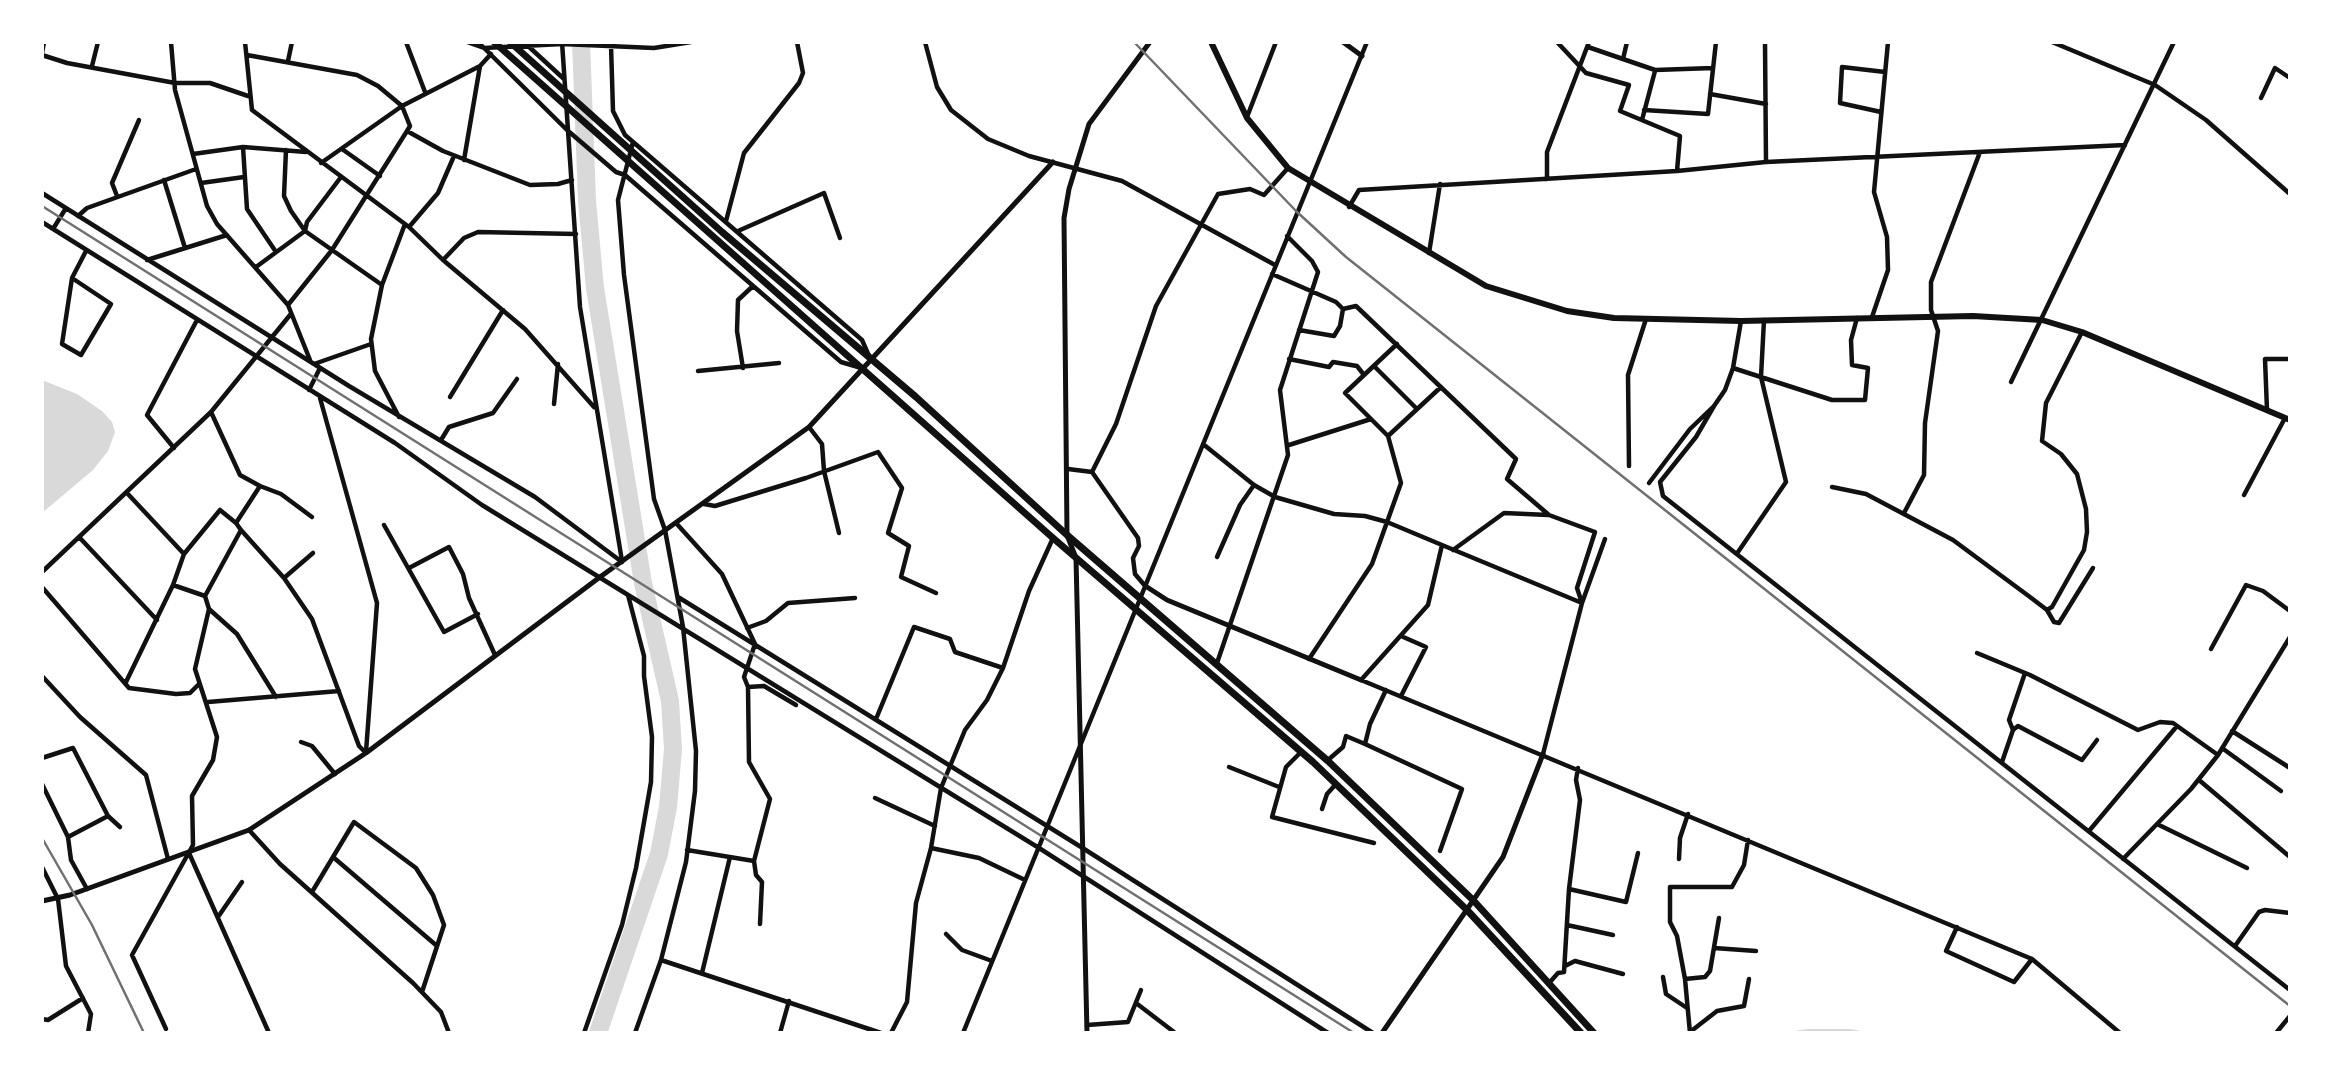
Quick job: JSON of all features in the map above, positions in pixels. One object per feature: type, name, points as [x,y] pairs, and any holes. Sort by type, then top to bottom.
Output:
[{"type":"highway","points":[[494,42],[1053,538],[1301,751],[1467,911],[1581,1033]]},
{"type":"highway","points":[[510,42],[722,232],[1328,761],[1473,900],[1594,1033]]},
{"type":"main road","points":[[1211,42],[1247,118],[1288,169],[1486,286],[1567,311],[1614,318],[1741,321],[1933,316],[2042,320],[2082,332],[2288,419]]},
{"type":"street","points":[[44,42],[42,54],[67,63],[175,83],[210,83],[248,96]]},
{"type":"street","points":[[92,66],[98,42]]},
{"type":"street","points":[[171,42],[175,83],[207,205],[227,235],[288,305],[312,363]]},
{"type":"street","points":[[245,42],[251,110],[407,225],[558,363],[594,407]]},
{"type":"street","points":[[288,61],[292,42]]},
{"type":"street","points":[[406,42],[425,92]]},
{"type":"street","points":[[467,42],[484,48],[525,43],[671,45],[691,42]]},
{"type":"street","points":[[478,42],[567,130],[616,172],[625,175],[841,362],[862,369]]},
{"type":"street","points":[[726,221],[744,153],[799,83],[803,73],[797,42]]},
{"type":"street","points":[[925,42],[937,87],[951,110],[988,139],[1028,156],[1122,181],[1275,265]]},
{"type":"street","points":[[1087,1033],[1078,746],[1076,558],[1067,535],[1064,228],[1075,168],[1089,124],[1150,42]]},
{"type":"street","points":[[1247,118],[1276,42]]},
{"type":"street","points":[[1343,42],[1362,56]]},
{"type":"street","points":[[963,1033],[1078,746],[1143,599],[1286,236],[1367,42]]},
{"type":"street","points":[[1557,42],[1586,73],[1629,85],[1620,111],[1680,136],[1677,171]]},
{"type":"street","points":[[1623,59],[1627,42]]},
{"type":"street","points":[[1644,110],[1708,114],[1716,42]]},
{"type":"street","points":[[1765,42],[1766,162]]},
{"type":"street","points":[[1872,317],[1888,270],[1889,251],[1874,192],[1888,42]]},
{"type":"street","points":[[2052,42],[2155,85],[2206,120],[2290,194]]},
{"type":"street","points":[[2011,382],[2174,42]]},
{"type":"street","points":[[525,43],[564,79]]},
{"type":"street","points":[[562,43],[579,307],[622,562]]},
{"type":"street","points":[[610,44],[613,111],[619,127],[862,340],[871,360]]},
{"type":"street","points":[[1547,179],[1547,152],[1588,44],[1655,70],[1713,68]]},
{"type":"street","points":[[321,163],[402,106],[480,66],[491,54]]},
{"type":"street","points":[[247,55],[357,75],[378,86],[402,106],[410,126],[332,250],[288,305]]},
{"type":"street","points":[[464,160],[480,66]]},
{"type":"street","points":[[1881,112],[1840,103],[1842,66],[1885,72]]},
{"type":"street","points":[[2261,98],[2275,68],[2290,78]]},
{"type":"street","points":[[1642,120],[1655,70]]},
{"type":"street","points":[[1710,94],[1766,104]]},
{"type":"street","points":[[117,196],[112,183],[139,120]]},
{"type":"street","points":[[407,131],[454,156],[530,185],[558,184],[572,180]]},
{"type":"street","points":[[633,142],[618,200],[624,275],[654,499],[666,530],[683,627],[696,751],[695,790],[687,850],[661,960],[635,1033]]},
{"type":"street","points":[[1349,207],[1359,190],[1677,171],[1766,162],[2125,145]]},
{"type":"street","points":[[193,154],[243,147],[307,152]]},
{"type":"street","points":[[243,147],[247,209],[276,252]]},
{"type":"street","points":[[342,149],[380,176]]},
{"type":"street","points":[[286,150],[284,196],[305,232],[382,285]]},
{"type":"street","points":[[1904,513],[1924,475],[1926,413],[1938,331],[1933,316],[1931,282],[1980,152]]},
{"type":"street","points":[[399,417],[375,371],[371,344],[374,309],[407,225],[438,193],[454,156]]},
{"type":"street","points":[[42,901],[58,899],[249,830],[366,752],[600,577],[809,427],[1053,162]]},
{"type":"street","points":[[78,216],[87,208],[117,196],[196,169]]},
{"type":"street","points":[[1091,472],[1116,424],[1156,306],[1203,225],[1217,194],[1250,189],[1264,195],[1288,169]]},
{"type":"street","points":[[201,183],[244,177]]},
{"type":"street","points":[[256,267],[305,232],[307,222],[341,177]]},
{"type":"street","points":[[164,180],[185,248]]},
{"type":"street","points":[[1429,254],[1440,184]]},
{"type":"street","points":[[42,193],[399,417],[535,497],[622,562]]},
{"type":"street","points":[[738,231],[824,193],[839,238]]},
{"type":"street","points":[[53,229],[66,208]]},
{"type":"street","points":[[42,223],[395,443],[482,505],[1039,848],[1328,1033]]},
{"type":"street","points":[[443,260],[464,238],[478,232],[576,234]]},
{"type":"street","points":[[146,260],[227,235]]},
{"type":"street","points":[[1217,663],[1275,497],[1288,445],[1280,390],[1318,272],[1312,261],[1286,236]]},
{"type":"street","points":[[72,278],[111,304],[82,355],[62,344],[72,278],[86,251]]},
{"type":"street","points":[[1272,274],[1312,294],[1336,302],[1343,309]]},
{"type":"street","points":[[743,368],[737,331],[738,300],[753,286]]},
{"type":"street","points":[[1343,309],[1356,306],[1516,459],[1507,480],[1549,515]]},
{"type":"street","points":[[1299,330],[1325,337],[1334,336],[1340,326],[1343,309]]},
{"type":"street","points":[[450,397],[503,310]]},
{"type":"street","points":[[42,572],[211,412],[290,314]]},
{"type":"street","points":[[1733,368],[1832,400],[1865,400],[1868,368],[1852,365],[1851,340],[1857,318]]},
{"type":"street","points":[[1629,466],[1628,375],[1646,319]]},
{"type":"street","points":[[174,449],[147,415],[197,320]]},
{"type":"street","points":[[1738,552],[1786,482],[1761,377],[1764,320]]},
{"type":"street","points":[[1741,321],[1733,368],[1725,390],[1696,437],[1660,482],[1663,496],[1738,552],[2290,990]]},
{"type":"street","points":[[2046,610],[2052,607],[2084,550],[2087,532],[2086,509],[2077,474],[2061,454],[2042,441],[2046,403],[2082,332]]},
{"type":"street","points":[[312,363],[371,344]]},
{"type":"street","points":[[1310,659],[1372,564],[1401,482],[1388,436],[1345,393],[1397,344]]},
{"type":"street","points":[[1289,359],[1329,367],[1333,362],[1357,366],[1364,375]]},
{"type":"street","points":[[2267,410],[2265,359],[2290,359]]},
{"type":"street","points":[[554,404],[558,363]]},
{"type":"street","points":[[698,371],[779,363]]},
{"type":"street","points":[[1374,366],[1416,408]]},
{"type":"street","points":[[309,390],[320,368]]},
{"type":"street","points":[[441,440],[449,427],[493,413],[517,379]]},
{"type":"street","points":[[1388,436],[1441,387]]},
{"type":"street","points":[[320,397],[377,603],[366,752]]},
{"type":"street","points":[[1649,483],[1690,429],[1714,406]]},
{"type":"street","points":[[211,412],[240,475],[281,494],[312,517]]},
{"type":"street","points":[[1288,445],[1371,419]]},
{"type":"street","points":[[2244,495],[2288,419]]},
{"type":"street","points":[[809,427],[822,444],[824,471],[839,533]]},
{"type":"street","points":[[1203,443],[1254,485],[1275,497],[1334,514],[1365,516],[1387,522],[1582,603]]},
{"type":"street","points":[[704,504],[715,506],[878,452],[902,488],[888,533],[909,546],[901,578],[936,593]]},
{"type":"street","points":[[1068,469],[1091,472],[1138,538],[1139,546],[1133,558],[1135,574],[1147,587],[1167,600],[1578,768],[2032,959],[2120,1033]]},
{"type":"street","points":[[1217,557],[1240,505],[1254,485]]},
{"type":"street","points":[[236,523],[260,486]]},
{"type":"street","points":[[1832,486],[1866,494],[1904,513],[1983,561],[2046,610],[2054,622],[2059,623],[2093,568]]},
{"type":"street","points":[[127,493],[184,554]]},
{"type":"street","points":[[126,682],[173,585],[184,554],[220,510],[236,523],[284,578],[312,619],[359,746],[366,752]]},
{"type":"street","points":[[1453,550],[1504,513],[1549,515],[1595,532],[1577,588],[1582,603]]},
{"type":"street","points":[[676,523],[722,574],[755,643]]},
{"type":"street","points":[[384,525],[444,632],[478,614]]},
{"type":"street","points":[[166,1029],[132,955],[193,845],[192,796],[213,760],[217,737],[208,702],[198,685],[196,662],[209,609],[205,596],[229,546],[241,530]]},
{"type":"street","points":[[79,537],[157,620]]},
{"type":"street","points":[[891,1033],[907,1002],[916,903],[931,848],[941,788],[965,730],[987,700],[1003,668],[1029,591],[1053,538]]},
{"type":"street","points":[[1382,1033],[1503,857],[1543,754],[1582,603],[1605,539]]},
{"type":"street","points":[[1361,680],[1428,605],[1442,545]]},
{"type":"street","points":[[409,568],[449,547],[495,655]]},
{"type":"street","points":[[284,578],[313,553]]},
{"type":"street","points":[[173,585],[205,596]]},
{"type":"street","points":[[2211,649],[2246,585],[2263,591],[2290,611]]},
{"type":"street","points":[[42,587],[129,688],[176,694],[190,692],[198,685]]},
{"type":"street","points":[[584,1033],[622,925],[636,868],[651,782],[652,737],[643,676],[644,656],[628,595]]},
{"type":"street","points":[[677,596],[1081,847],[1373,1033]]},
{"type":"street","points":[[747,628],[766,621],[789,603],[855,598]]},
{"type":"street","points":[[209,609],[237,634],[276,698]]},
{"type":"street","points":[[876,719],[914,627],[950,639],[955,652],[1003,668]]},
{"type":"street","points":[[1401,636],[1426,647],[1401,696]]},
{"type":"street","points":[[2123,859],[2199,780],[2218,755],[2290,637]]},
{"type":"street","points":[[755,643],[745,666],[744,677],[748,687],[749,762],[770,799],[754,861],[756,875],[762,882],[760,924]]},
{"type":"street","points":[[1977,653],[2025,673],[2138,730],[2160,722],[2177,726],[2218,755]]},
{"type":"street","points":[[2013,730],[2009,720],[2025,673]]},
{"type":"street","points":[[42,676],[80,717],[146,775],[168,859]]},
{"type":"street","points":[[748,687],[764,686],[796,705]]},
{"type":"street","points":[[1365,744],[1370,724],[1386,690]]},
{"type":"street","points":[[208,702],[339,691]]},
{"type":"street","points":[[2002,762],[2013,730],[2018,726],[2082,760],[2096,740]]},
{"type":"street","points":[[2089,831],[2177,726]]},
{"type":"street","points":[[2232,731],[2290,768]]},
{"type":"street","points":[[1328,761],[1343,747],[1346,736],[1462,789],[1440,851]]},
{"type":"street","points":[[301,742],[312,746],[334,774]]},
{"type":"street","points":[[42,758],[73,748],[108,816],[120,827]]},
{"type":"street","points":[[2222,748],[2281,791]]},
{"type":"street","points":[[1301,751],[1286,767],[1272,817],[1353,841],[1366,839],[1374,844]]},
{"type":"street","points":[[1228,767],[1279,787]]},
{"type":"street","points":[[1550,982],[1558,973],[1564,972],[1569,889],[1580,800],[1576,780],[1578,768]]},
{"type":"street","points":[[2199,780],[2290,857]]},
{"type":"street","points":[[42,784],[68,837],[71,860],[87,889]]},
{"type":"street","points":[[1322,809],[1327,794],[1336,784]]},
{"type":"street","points":[[874,798],[934,826]]},
{"type":"street","points":[[1679,859],[1680,838],[1688,814]]},
{"type":"street","points":[[68,837],[108,816]]},
{"type":"street","points":[[312,892],[354,822],[416,868],[433,895],[444,925],[422,992]]},
{"type":"street","points":[[2157,824],[2247,868]]},
{"type":"street","points":[[249,830],[312,892],[422,992],[441,1012],[449,1033]]},
{"type":"street","points":[[1690,1033],[1685,979],[1677,936],[1670,922],[1670,887],[1732,887],[1744,865],[1748,839]]},
{"type":"street","points":[[931,848],[979,858],[1026,880]]},
{"type":"street","points":[[687,850],[754,861]]},
{"type":"street","points":[[189,853],[269,1033]]},
{"type":"street","points":[[1569,889],[1625,905],[1638,853]]},
{"type":"street","points":[[333,857],[437,946]]},
{"type":"street","points":[[702,973],[730,857]]},
{"type":"street","points":[[42,867],[58,899],[66,966],[91,1014],[88,1033]]},
{"type":"street","points":[[218,918],[242,882]]},
{"type":"street","points":[[2235,946],[2259,912],[2265,910],[2290,913]]},
{"type":"street","points":[[1685,979],[1705,977],[1710,971],[1719,918]]},
{"type":"street","points":[[1567,925],[1613,935]]},
{"type":"street","points":[[1957,927],[1946,951],[2014,982],[2032,959]]},
{"type":"street","points":[[946,934],[962,950],[993,961]]},
{"type":"street","points":[[1714,948],[1756,951]]},
{"type":"street","points":[[661,960],[881,1033]]},
{"type":"street","points":[[1564,966],[1575,961],[1623,974]]},
{"type":"street","points":[[1663,977],[1666,994],[1688,1009]]},
{"type":"street","points":[[1690,1033],[1717,1011],[1744,1006],[1749,979]]},
{"type":"street","points":[[1086,1025],[1128,1022],[1141,990]]},
{"type":"street","points":[[42,1019],[48,1020],[83,998]]},
{"type":"street","points":[[780,1033],[789,1001]]},
{"type":"street","points":[[1136,1003],[1174,1032]]},
{"type":"street","points":[[2281,1032],[2290,1016]]},
{"type":"shaded area","points":[[42,380],[77,394],[102,411],[112,422],[115,432],[108,451],[93,470],[42,513]]},
{"type":"shaded area","points":[[1807,1029],[1850,1029],[1872,1033],[1782,1033]]},
{"type":"waterway","points":[[581,42],[587,201],[595,288],[643,583],[670,701],[673,749],[668,807],[659,854],[598,1033]]},
{"type":"railway","points":[[1134,42],[1296,211],[1346,257],[2290,1006]]},
{"type":"railway","points":[[42,206],[1354,1033]]},
{"type":"railway","points":[[42,838],[92,925],[144,1033]]}]
